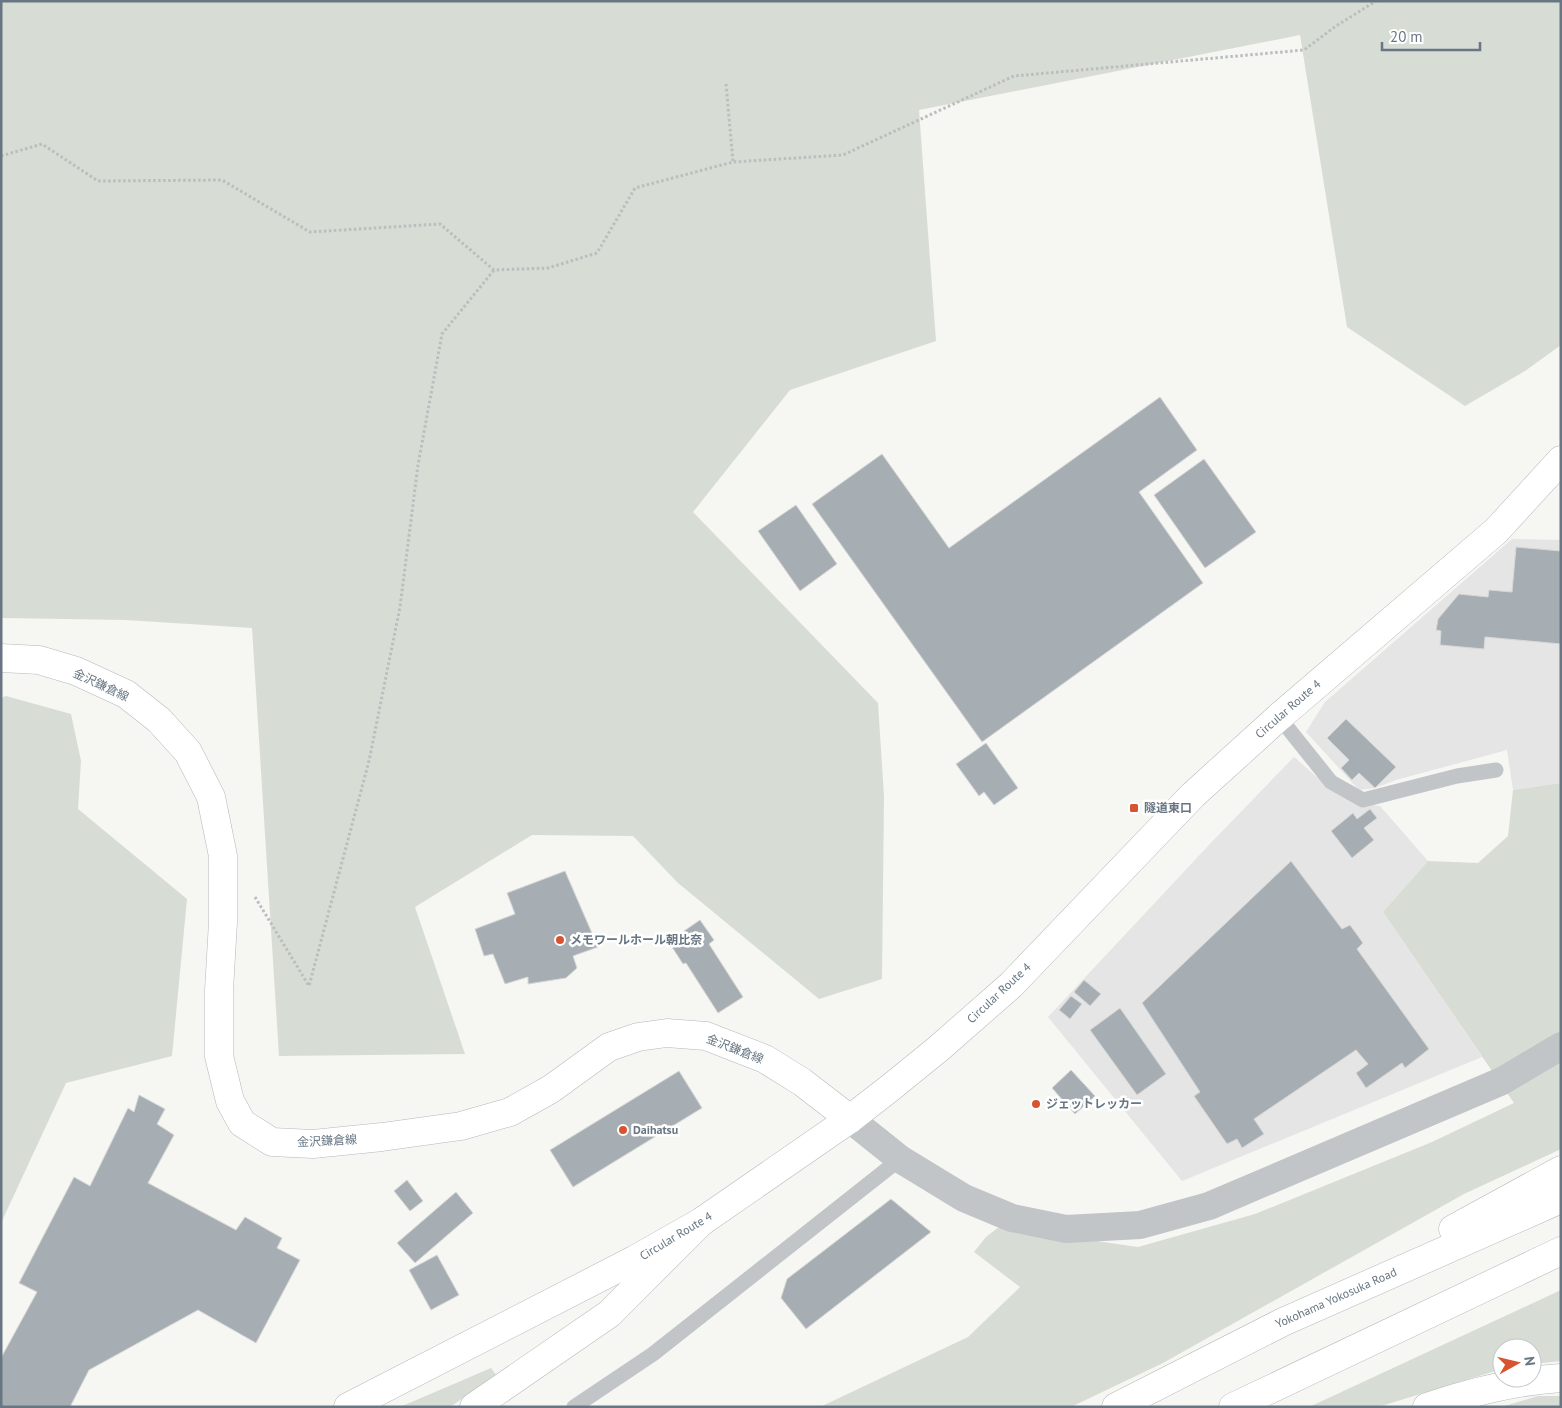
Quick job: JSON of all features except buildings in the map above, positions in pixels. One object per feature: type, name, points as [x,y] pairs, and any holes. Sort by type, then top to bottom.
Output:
[{"type":"main road","name":"Circular Route 4","points":[[348,1407],[634,1260],[701,1222],[850,1119],[938,1049],[1011,985],[1192,795],[1279,717],[1496,531],[1561,460]]},
{"type":"main road","name":"金沢鎌倉線","points":[[1,658],[39,660],[76,672],[126,694],[159,720],[188,752],[212,797],[223,856],[219,1056],[230,1101],[242,1123],[272,1142],[313,1144],[461,1126],[510,1112],[551,1089],[609,1047],[638,1037],[668,1033],[706,1036],[765,1059],[802,1082],[850,1119]]},
{"type":"main road","points":[[1283,1322],[1561,1170]]},
{"type":"main road","name":"Yokohama Yokosuka Road","points":[[1116,1407],[1283,1322],[1561,1199]]},
{"type":"main road","points":[[474,1407],[609,1314],[701,1222]]},
{"type":"main road","points":[[1233,1407],[1561,1251]]},
{"type":"main road","points":[[1427,1407],[1456,1397],[1529,1380],[1561,1378]]},
{"type":"street","points":[[850,1119],[900,1159],[964,1198],[1012,1218],[1066,1229],[1140,1225],[1209,1206],[1502,1081],[1561,1046]]},
{"type":"lane","points":[[1279,717],[1331,782],[1363,800],[1457,776],[1496,770]]},
{"type":"lane","points":[[574,1407],[654,1354],[900,1159]]},
{"type":"path","points":[[1,156],[42,144],[98,181],[222,180],[310,232],[440,224],[494,270],[548,268],[597,253],[635,188],[733,162],[843,155],[1014,76],[1304,50],[1336,26],[1376,1]]},
{"type":"path","points":[[726,84],[733,162]]},
{"type":"path","points":[[250,890],[309,986],[371,751],[400,607],[418,465],[442,334],[494,270]]},
{"type":"shaded area","points":[[1,1],[1561,1],[1561,345],[1525,371],[1465,406],[1347,327],[1300,35],[919,110],[936,341],[790,390],[693,512],[878,703],[884,796],[882,979],[819,999],[678,883],[633,836],[532,835],[415,907],[465,1054],[279,1056],[252,628],[126,620],[1,618]]},
{"type":"shaded area","points":[[1512,539],[1561,540],[1561,783],[1513,790],[1507,750],[1396,780],[1375,788],[1359,790],[1306,732],[1325,702]]},
{"type":"shaded area","points":[[6,696],[71,714],[81,761],[78,809],[187,899],[172,1056],[66,1083],[1,1223],[1,698]]},
{"type":"shaded area","points":[[1294,757],[1326,785],[1356,803],[1380,806],[1428,861],[1383,912],[1482,1057],[1182,1181],[1048,1017]]},
{"type":"shaded area","points":[[1561,783],[1561,1149],[1464,1194],[1163,1363],[1071,1407],[820,1407],[968,1337],[1020,1287],[974,1252],[986,1237],[999,1227],[1138,1247],[1255,1214],[1432,1142],[1514,1103],[1383,912],[1428,861],[1478,863],[1508,836],[1513,790]]},
{"type":"shaded area","points":[[1561,1290],[1561,1361],[1542,1363],[1542,1338],[1492,1338],[1492,1372],[1378,1407],[1309,1407]]},
{"type":"shaded area","points":[[491,1368],[496,1375],[450,1407],[400,1407]]},
{"type":"shaded area","points":[[1538,1396],[1561,1396],[1561,1407],[1501,1407]]},
{"type":"place","name":"隧道東口","points":[[1134,808]]},
{"type":"place","name":"メモワールホール朝比奈","points":[[560,940]]},
{"type":"place","name":"ジェットレッカー","points":[[1036,1104]]},
{"type":"place","name":"Daihatsu","points":[[623,1130]]}]
